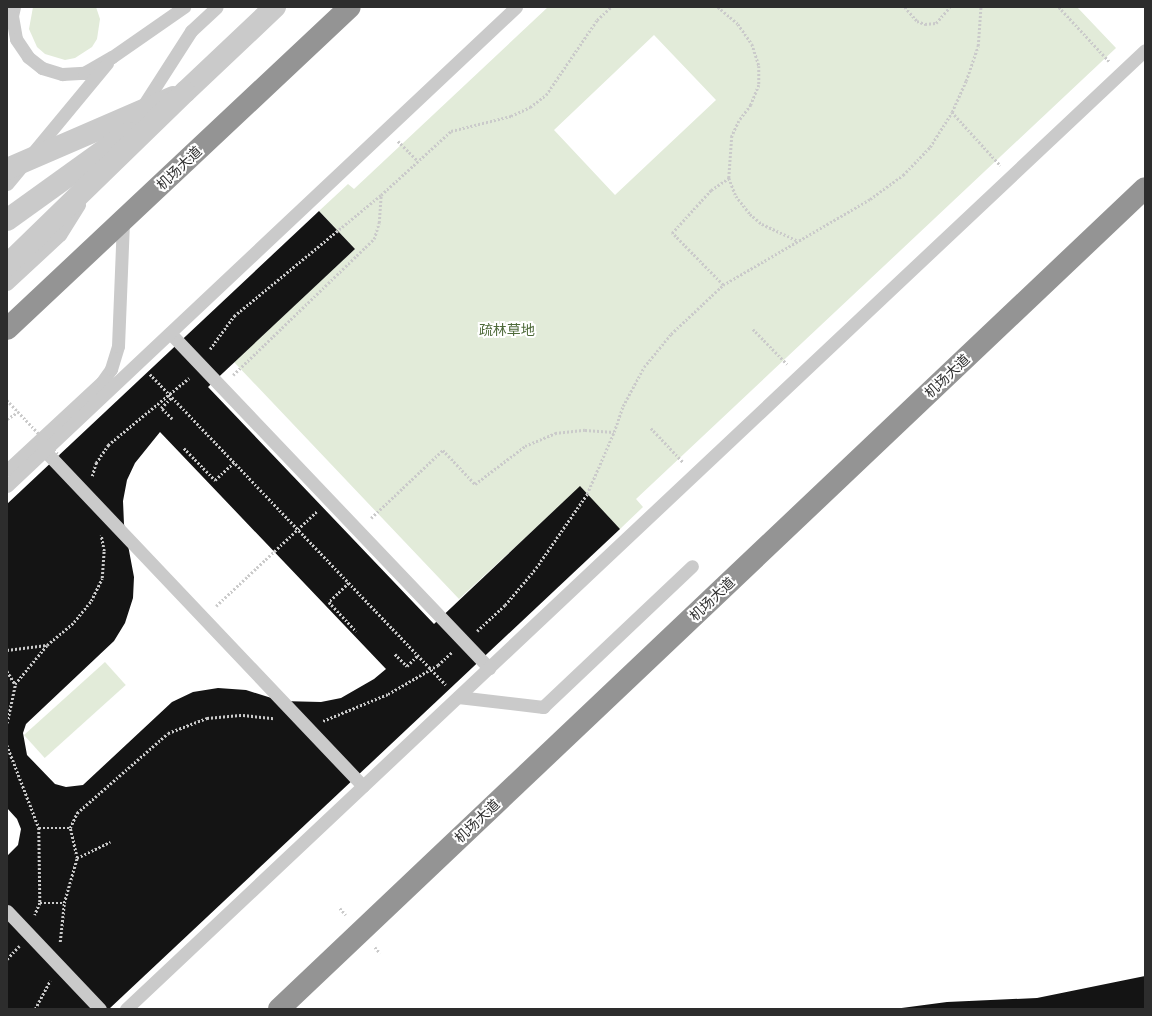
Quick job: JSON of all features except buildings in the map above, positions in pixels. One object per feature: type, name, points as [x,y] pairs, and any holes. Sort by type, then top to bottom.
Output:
[{"type":"highway","name":"机场大道","points":[[7,329],[350,7]]},
{"type":"highway","name":"机场大道","points":[[279,1009],[1145,188]]},
{"type":"street","points":[[7,265],[275,7]]},
{"type":"street","points":[[7,169],[186,92]]},
{"type":"street","points":[[7,220],[186,92]]},
{"type":"lane","points":[[14,7],[12,16],[16,39],[28,57],[42,68],[62,74],[84,73],[112,57],[184,7]]},
{"type":"lane","points":[[7,284],[60,235],[191,31],[217,7]]},
{"type":"lane","points":[[7,486],[516,7]]},
{"type":"lane","points":[[126,1009],[1145,50]]},
{"type":"lane","points":[[7,184],[112,57]]},
{"type":"lane","points":[[7,470],[102,382],[111,370],[118,346],[123,220]]},
{"type":"lane","points":[[170,333],[489,668]]},
{"type":"lane","points":[[45,451],[363,786]]},
{"type":"lane","points":[[458,697],[543,706],[692,566]]},
{"type":"lane","points":[[7,911],[100,1009]]},
{"type":"path","points":[[205,356],[234,316],[381,194],[451,131],[511,116],[530,107],[546,94],[597,20],[611,7]]},
{"type":"path","points":[[718,7],[738,24],[752,44],[758,66],[758,85],[752,105],[739,121],[732,136],[729,178],[736,196],[750,214],[762,224],[797,240]]},
{"type":"path","points":[[905,7],[917,21],[925,24],[936,23],[950,7]]},
{"type":"path","points":[[476,632],[505,605],[536,568],[587,494],[614,432],[622,406],[644,367],[671,334],[723,286],[797,240],[870,199],[903,175],[930,147],[952,112],[978,46],[981,7]]},
{"type":"path","points":[[1059,7],[1120,74]]},
{"type":"path","points":[[952,112],[1011,176]]},
{"type":"path","points":[[386,129],[418,161]]},
{"type":"path","points":[[723,286],[672,233],[712,190],[729,178]]},
{"type":"path","points":[[221,386],[374,239],[379,223],[381,194]]},
{"type":"path","points":[[753,329],[799,376]]},
{"type":"path","points":[[139,362],[458,697]]},
{"type":"path","points":[[91,478],[96,462],[108,445],[193,374]]},
{"type":"path","points":[[172,397],[161,408],[172,420]]},
{"type":"path","points":[[7,400],[59,455]]},
{"type":"path","points":[[7,419],[18,412]]},
{"type":"path","points":[[651,428],[694,475]]},
{"type":"path","points":[[358,530],[443,450],[475,484],[525,446],[555,433],[585,430],[614,432]]},
{"type":"path","points":[[184,448],[215,480],[234,462]]},
{"type":"path","points":[[203,618],[329,500]]},
{"type":"path","points":[[7,723],[15,684],[47,645],[74,622],[91,601],[102,578],[104,551],[100,529]]},
{"type":"path","points":[[349,583],[329,602],[356,631]]},
{"type":"path","points":[[7,650],[47,645]]},
{"type":"path","points":[[316,723],[388,694],[438,664],[454,651]]},
{"type":"path","points":[[395,654],[407,666],[418,655]]},
{"type":"path","points":[[7,671],[15,684]]},
{"type":"path","points":[[59,948],[64,903],[78,858],[70,828],[76,814],[168,733],[207,718],[244,715],[278,718]]},
{"type":"path","points":[[7,745],[40,828],[40,903],[34,917]]},
{"type":"path","points":[[40,828],[70,828]]},
{"type":"path","points":[[78,858],[110,842]]},
{"type":"path","points":[[40,903],[64,903]]},
{"type":"path","points":[[7,959],[20,944]]},
{"type":"path","points":[[35,1009],[48,987],[52,974]]},
{"type":"green space","points":[[33,7],[96,7],[100,19],[97,39],[92,47],[75,58],[65,60],[45,54],[37,47],[29,29]]},
{"type":"green space","name":"疏林草地","points":[[548,7],[1077,7],[1116,48],[636,499],[643,507],[620,529],[580,487],[459,599],[234,362],[355,249],[319,211],[348,184],[354,189]],"holes":[[[654,35],[716,100],[615,195],[554,130]]]},
{"type":"green space","points":[[105,662],[126,685],[45,758],[24,735]]}]
